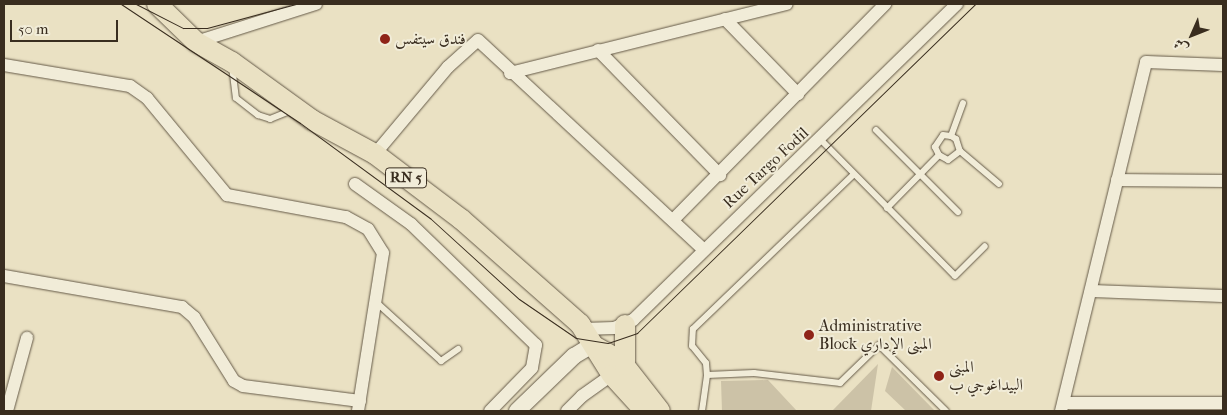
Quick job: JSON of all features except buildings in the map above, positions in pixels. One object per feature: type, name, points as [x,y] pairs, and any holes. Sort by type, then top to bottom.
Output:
[{"type":"main road","name":"RN 5","points":[[156,4],[196,42],[232,62],[296,108],[375,154],[461,219],[588,337],[618,370],[660,411]]},
{"type":"main road","points":[[618,370],[625,325]]},
{"type":"main road","name":"RN 5","points":[[618,370],[645,411]]},
{"type":"street","points":[[196,42],[316,4]]},
{"type":"street","points":[[510,72],[788,4]]},
{"type":"street","points":[[674,220],[886,4]]},
{"type":"street","name":"Rue Targo Fodil","points":[[625,325],[958,4]]},
{"type":"street","points":[[725,19],[798,94]]},
{"type":"street","points":[[375,154],[448,67],[478,40],[510,72],[704,249]]},
{"type":"street","points":[[598,50],[720,175]]},
{"type":"street","points":[[1223,65],[1146,62],[1092,291],[1062,407],[1223,404]]},
{"type":"street","points":[[4,65],[130,86],[147,98],[227,195],[346,217],[368,229],[384,252],[359,406],[243,386],[234,381],[194,317],[182,308],[4,276]]},
{"type":"street","points":[[1118,180],[1223,181]]},
{"type":"street","points":[[355,184],[411,224],[536,345],[532,368],[490,411]]},
{"type":"street","points":[[1092,291],[1223,296]]},
{"type":"street","points":[[516,411],[574,356],[588,337],[603,330],[625,325]]},
{"type":"street","points":[[7,411],[27,338]]},
{"type":"street","points":[[568,411],[582,396],[618,370]]},
{"type":"lane","points":[[232,62],[232,82],[236,98],[258,116],[270,119],[296,108]]},
{"type":"lane","points":[[951,136],[963,104]]},
{"type":"lane","points":[[876,130],[958,212]]},
{"type":"lane","points":[[960,152],[953,159],[939,155],[935,147],[939,138],[951,136],[956,139],[960,152],[999,184]]},
{"type":"lane","points":[[820,139],[955,276],[985,246]]},
{"type":"lane","points":[[887,208],[939,155]]},
{"type":"lane","points":[[702,411],[708,375],[706,362],[692,346],[693,329],[854,174]]},
{"type":"lane","points":[[376,302],[441,361],[458,349]]},
{"type":"lane","points":[[708,375],[754,373],[840,383],[879,345],[946,411]]},
{"type":"shaded area","points":[[878,364],[871,411],[832,411]]},
{"type":"shaded area","points":[[892,367],[935,411],[906,411],[885,391]]},
{"type":"shaded area","points":[[768,380],[797,411],[722,411],[721,381]]},
{"type":"tram line","points":[[121,4],[300,123],[431,219],[519,299],[576,338],[608,343],[637,333],[975,4]]},
{"type":"tram line","points":[[136,4],[183,28],[207,28],[296,4]]},
{"type":"place","name":"فندق سيتفس","points":[[385,39]]},
{"type":"place","name":"Administrative Block المبنى الإداري","points":[[809,335]]},
{"type":"place","name":"المبنى البيداغوجي ب","points":[[939,376]]}]
